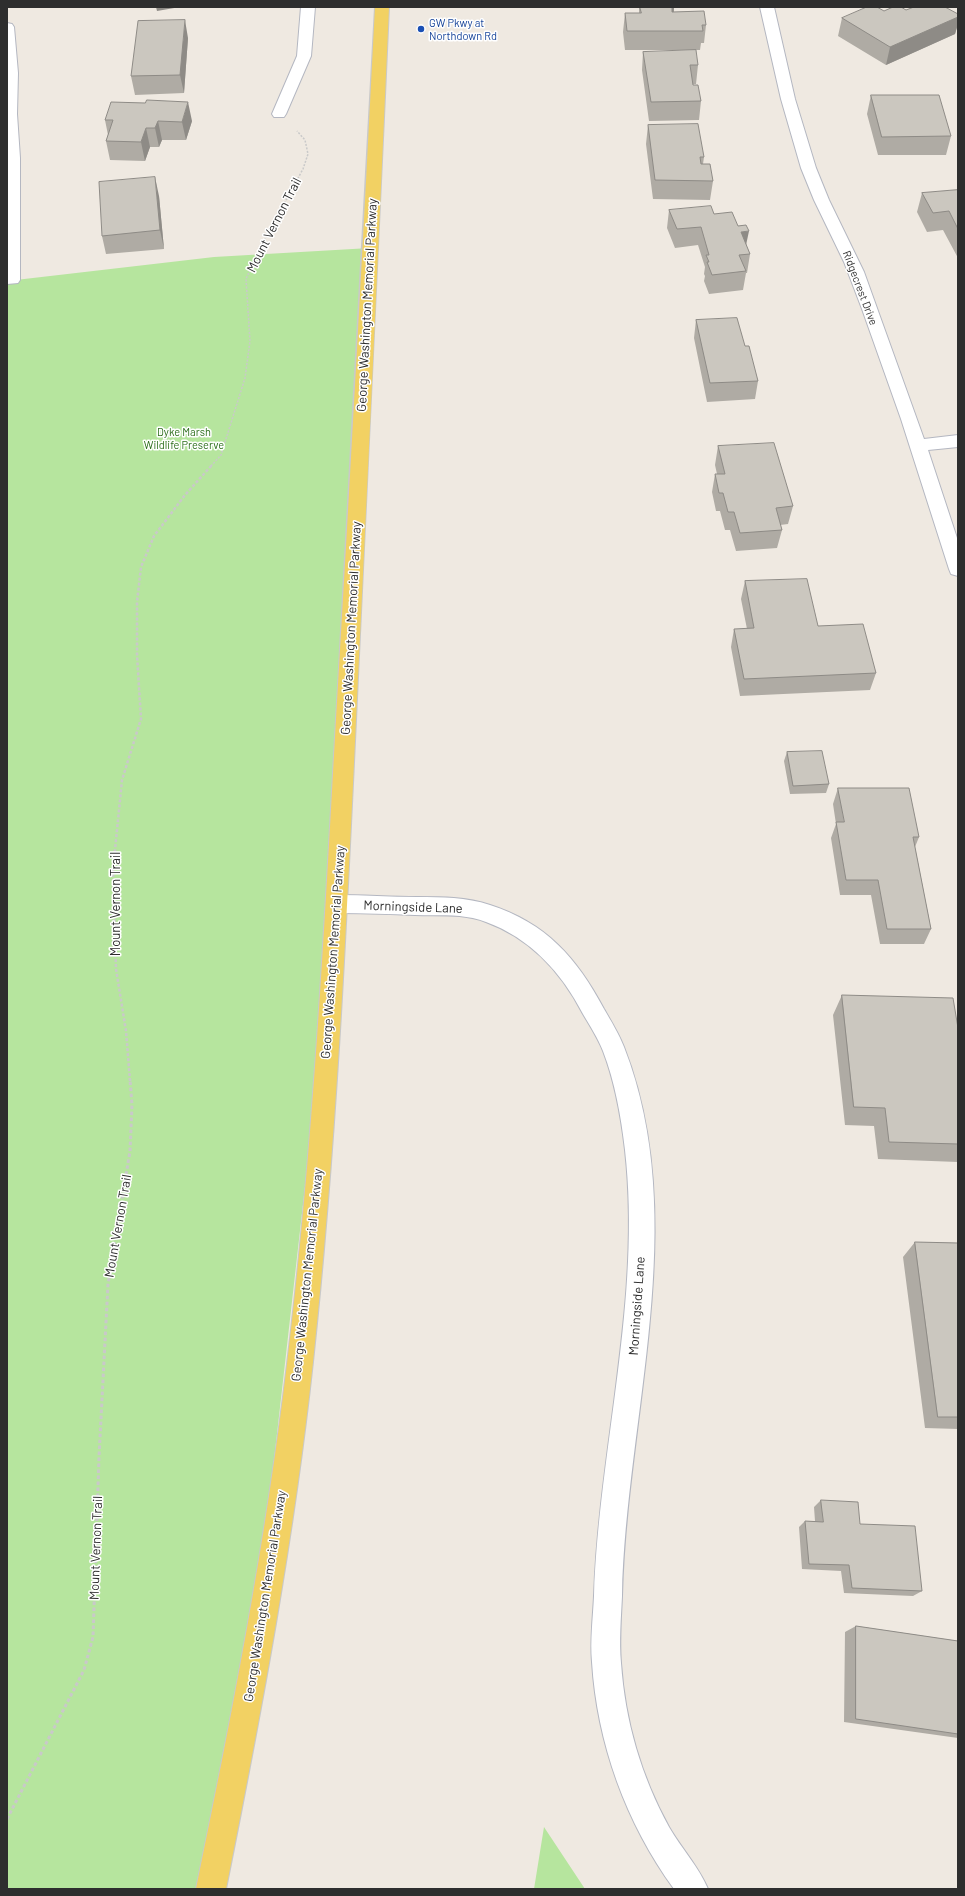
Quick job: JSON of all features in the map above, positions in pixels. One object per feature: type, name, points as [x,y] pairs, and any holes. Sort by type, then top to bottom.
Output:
[{"type":"main road","name":"George Washington Memorial Parkway","points":[[211,1889],[243,1734],[278,1523],[299,1366],[323,1108],[337,904],[382,7]]},
{"type":"street","points":[[279,114],[304,56],[308,7]]},
{"type":"street","name":"Ridgecrest Drive","points":[[767,7],[790,108],[802,148],[817,190],[855,270],[918,445],[958,569]]},
{"type":"street","points":[[7,27],[11,73],[10,114],[13,158],[12,280]]},
{"type":"street","points":[[918,445],[958,441]]},
{"type":"street","name":"Morningside Lane","points":[[337,904],[456,907],[486,912],[517,926],[555,953],[569,968],[595,1008],[609,1035],[622,1068],[632,1108],[639,1159],[642,1220],[636,1339],[609,1546],[606,1660],[614,1722],[628,1771],[646,1812],[679,1871],[693,1889]]},
{"type":"path","name":"Mount Vernon Trail","points":[[7,1819],[84,1670],[93,1637],[99,1458],[108,1284],[130,1151],[132,1105],[126,1031],[116,970],[113,870],[122,780],[141,719],[137,647],[137,602],[141,567],[154,536],[185,495],[221,455],[242,385],[250,341],[246,279],[261,246],[303,169],[308,154],[306,140],[279,114]]},
{"type":"green space","name":"Dyke Marsh Wildlife Preserve","points":[[370,248],[337,904],[243,1734],[200,1889],[7,1889],[7,281],[214,257]]},
{"type":"green space","points":[[544,1827],[585,1889],[534,1889]]},
{"type":"building","points":[[640,7],[672,7],[672,12],[704,11],[706,25],[702,25],[703,31],[627,31],[625,13],[641,13]]},
{"type":"building","points":[[867,7],[877,7],[884,11],[893,7],[901,7],[906,10],[914,7],[945,7],[958,14],[958,17],[890,47],[842,18]]},
{"type":"building","points":[[185,20],[180,75],[131,76],[138,21]]},
{"type":"building","points":[[696,50],[698,65],[690,65],[693,85],[698,85],[701,101],[651,102],[643,52]]},
{"type":"building","points":[[871,95],[939,95],[951,136],[882,137]]},
{"type":"building","points":[[147,100],[188,102],[182,122],[158,121],[155,128],[146,128],[141,142],[106,141],[113,120],[105,120],[111,102],[145,103]]},
{"type":"building","points":[[698,124],[704,157],[700,157],[701,164],[710,164],[713,181],[655,180],[648,125]]},
{"type":"building","points":[[155,177],[160,230],[102,236],[99,182]]},
{"type":"building","points":[[958,190],[958,229],[949,211],[933,213],[922,193]]},
{"type":"building","points":[[711,206],[714,214],[732,212],[738,226],[746,225],[749,231],[741,232],[750,254],[739,255],[746,271],[712,275],[707,262],[709,262],[706,255],[709,255],[701,227],[677,229],[669,210]]},
{"type":"building","points":[[737,318],[745,346],[749,346],[758,381],[710,383],[696,320]]},
{"type":"building","points":[[774,443],[793,506],[776,508],[782,530],[740,533],[734,512],[728,512],[723,493],[719,493],[715,474],[725,474],[718,446]]},
{"type":"building","points":[[807,579],[818,626],[863,624],[876,673],[744,679],[734,629],[754,628],[745,581]]},
{"type":"building","points":[[822,751],[829,784],[793,786],[787,752]]},
{"type":"building","points":[[838,788],[909,788],[919,837],[913,837],[931,929],[887,929],[878,880],[846,880],[836,822],[844,822]]},
{"type":"building","points":[[842,995],[953,998],[958,1028],[958,1144],[889,1142],[885,1108],[854,1107]]},
{"type":"building","points":[[915,1242],[958,1243],[958,1417],[938,1417]]},
{"type":"building","points":[[821,1500],[858,1502],[860,1524],[915,1526],[922,1591],[852,1588],[849,1565],[809,1564],[805,1521],[823,1522]]},
{"type":"building","points":[[856,1626],[958,1641],[958,1734],[856,1719]]},
{"type":"place","name":"GW Pkwy at Northdown Rd","points":[[421,29]]}]
